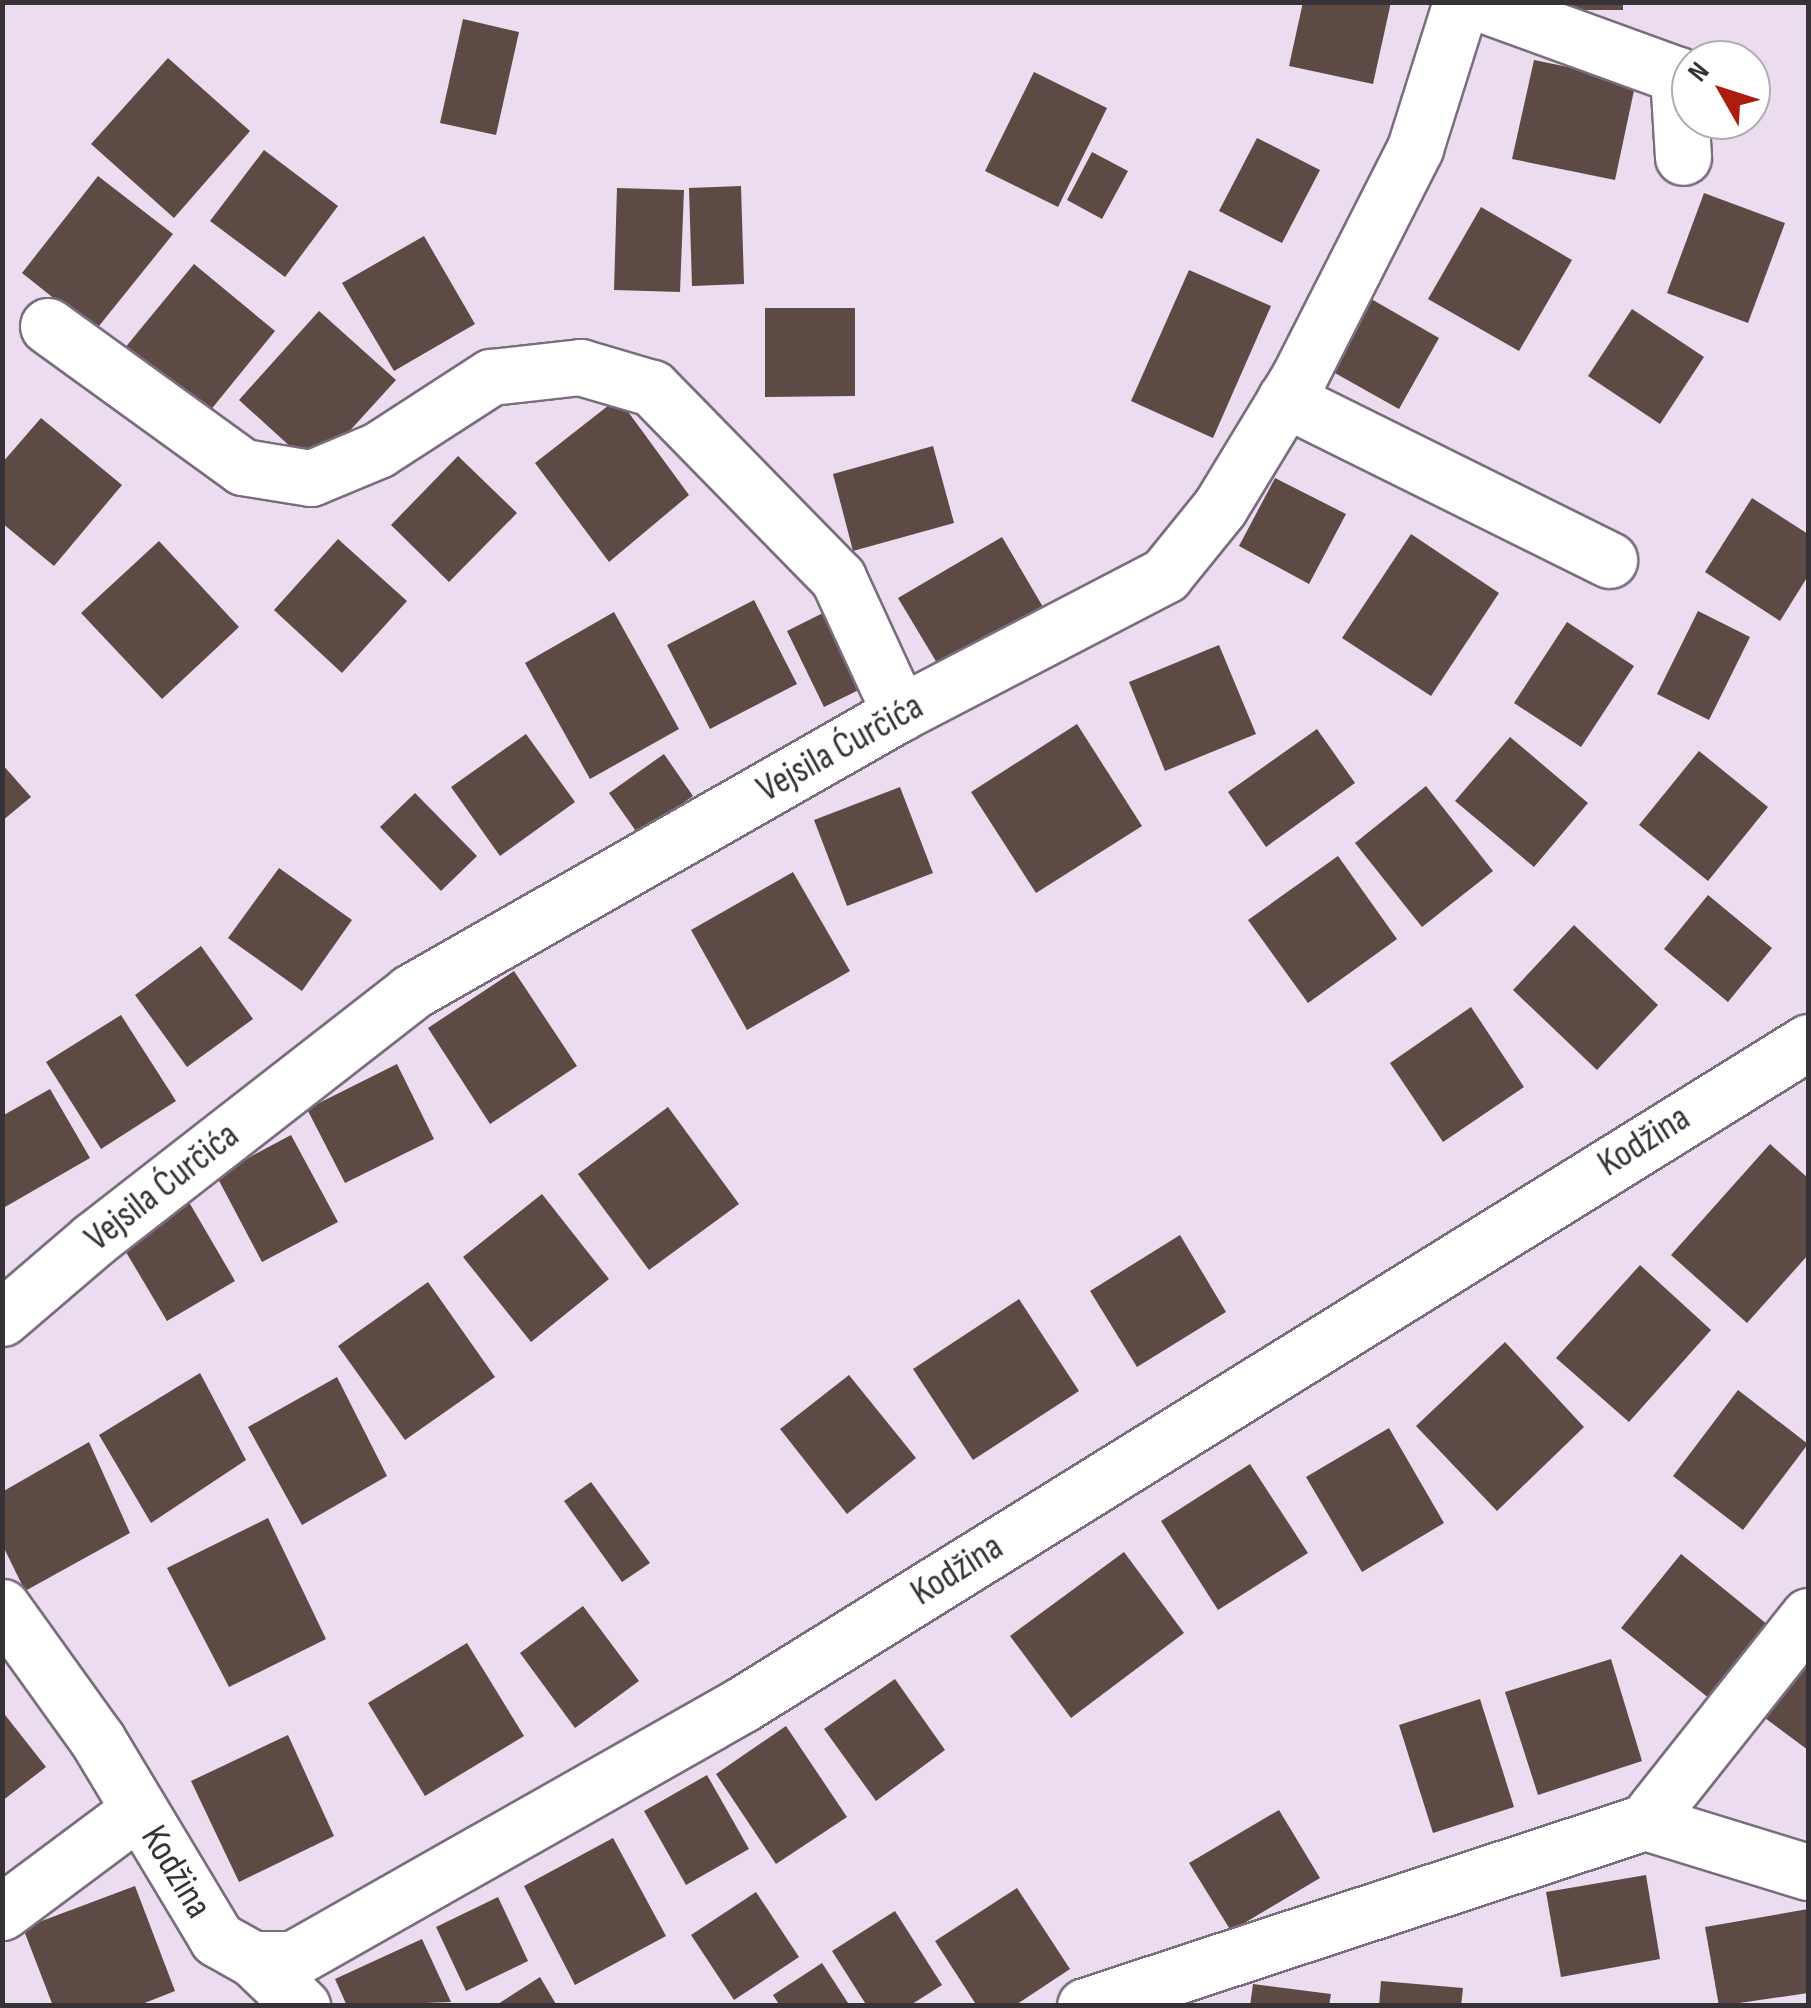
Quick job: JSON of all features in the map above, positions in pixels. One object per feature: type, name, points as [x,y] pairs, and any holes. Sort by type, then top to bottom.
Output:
[{"type":"street","name":"Vejsila Ćurčića","points":[[2,1318],[93,1240],[411,992],[900,713],[1165,575],[1220,507],[1285,400],[1415,148],[1461,2]]},
{"type":"street","points":[[1477,2],[1678,75],[1683,157]]},
{"type":"street","points":[[48,326],[243,468],[310,478],[378,450],[491,377],[580,367],[652,388],[838,578],[900,713]]},
{"type":"street","points":[[1285,400],[1609,560]]},
{"type":"street","name":"Kodžina","points":[[138,1810],[216,1940],[253,1959],[293,1959],[742,1704],[1808,1042]]},
{"type":"street","points":[[2,1607],[138,1810],[2,1912]]},
{"type":"street","points":[[1085,2006],[1645,1822],[1808,1616]]},
{"type":"street","points":[[1645,1822],[1808,1872]]},
{"type":"street","points":[[253,1959],[302,2006]]},
{"type":"building","points":[[1303,2],[1391,2],[1373,84],[1289,66]]},
{"type":"building","points":[[1548,2],[1623,2],[1623,10],[1548,10]]},
{"type":"building","points":[[463,19],[519,32],[496,135],[440,123]]},
{"type":"building","points":[[168,58],[250,131],[174,218],[91,144]]},
{"type":"building","points":[[1534,60],[1636,81],[1615,180],[1512,159]]},
{"type":"building","points":[[1034,72],[1107,108],[1058,207],[985,171]]},
{"type":"building","points":[[1257,138],[1320,170],[1282,243],[1219,211]]},
{"type":"building","points":[[264,150],[338,206],[285,277],[210,221]]},
{"type":"building","points":[[1092,152],[1128,171],[1102,219],[1067,200]]},
{"type":"building","points":[[98,176],[173,234],[95,331],[22,273]]},
{"type":"building","points":[[741,186],[744,284],[692,286],[689,188]]},
{"type":"building","points":[[617,188],[684,190],[680,292],[614,290]]},
{"type":"building","points":[[1704,193],[1785,223],[1748,323],[1667,293]]},
{"type":"building","points":[[1481,207],[1572,260],[1519,351],[1428,299]]},
{"type":"building","points":[[424,236],[475,324],[394,371],[342,283]]},
{"type":"building","points":[[194,264],[275,331],[205,417],[124,349]]},
{"type":"building","points":[[1189,270],[1271,306],[1213,438],[1131,401]]},
{"type":"building","points":[[1366,296],[1439,338],[1399,409],[1326,368]]},
{"type":"building","points":[[765,308],[855,308],[855,396],[765,397]]},
{"type":"building","points":[[1632,309],[1704,357],[1660,424],[1588,376]]},
{"type":"building","points":[[319,311],[396,380],[315,469],[239,400]]},
{"type":"building","points":[[618,398],[689,495],[609,562],[535,463]]},
{"type":"building","points":[[41,418],[122,485],[54,566],[2,523],[2,463]]},
{"type":"building","points":[[933,446],[954,523],[853,551],[833,474]]},
{"type":"building","points":[[458,456],[517,513],[449,582],[391,525]]},
{"type":"building","points":[[1275,478],[1346,514],[1309,584],[1239,546]]},
{"type":"building","points":[[1752,498],[1808,534],[1808,576],[1780,621],[1705,572]]},
{"type":"building","points":[[1411,534],[1499,593],[1431,696],[1342,638]]},
{"type":"building","points":[[1002,537],[1043,607],[940,668],[898,598]]},
{"type":"building","points":[[338,539],[407,601],[342,673],[274,610]]},
{"type":"building","points":[[159,541],[239,627],[162,699],[81,613]]},
{"type":"building","points":[[754,600],[797,684],[710,729],[667,645]]},
{"type":"building","points":[[835,607],[873,683],[824,707],[787,631]]},
{"type":"building","points":[[1698,611],[1750,637],[1709,720],[1657,694]]},
{"type":"building","points":[[614,612],[679,729],[590,779],[525,663]]},
{"type":"building","points":[[1567,622],[1634,666],[1581,747],[1514,703]]},
{"type":"building","points":[[1219,645],[1256,734],[1165,771],[1129,682]]},
{"type":"building","points":[[1077,724],[1142,826],[1036,893],[971,792]]},
{"type":"building","points":[[1317,729],[1355,783],[1266,847],[1228,792]]},
{"type":"building","points":[[526,734],[575,802],[500,856],[451,787]]},
{"type":"building","points":[[1510,737],[1588,803],[1534,867],[1455,801]]},
{"type":"building","points":[[1699,751],[1768,807],[1708,881],[1639,825]]},
{"type":"building","points":[[664,754],[693,796],[638,834],[609,793]]},
{"type":"building","points":[[2,764],[31,797],[2,821]]},
{"type":"building","points":[[1426,786],[1493,871],[1422,927],[1355,843]]},
{"type":"building","points":[[900,787],[933,873],[847,906],[814,820]]},
{"type":"building","points":[[415,793],[477,856],[441,891],[380,827]]},
{"type":"building","points":[[1338,856],[1397,939],[1308,1003],[1248,920]]},
{"type":"building","points":[[279,868],[352,920],[302,991],[228,938]]},
{"type":"building","points":[[793,872],[850,971],[747,1030],[691,930]]},
{"type":"building","points":[[1708,895],[1772,948],[1728,1002],[1664,949]]},
{"type":"building","points":[[1574,925],[1658,1005],[1597,1070],[1513,990]]},
{"type":"building","points":[[201,946],[253,1019],[187,1067],[135,995]]},
{"type":"building","points":[[514,971],[577,1066],[490,1124],[428,1028]]},
{"type":"building","points":[[1471,1007],[1524,1087],[1443,1142],[1390,1063]]},
{"type":"building","points":[[121,1015],[176,1101],[101,1149],[46,1062]]},
{"type":"building","points":[[397,1064],[434,1139],[345,1183],[307,1109]]},
{"type":"building","points":[[50,1089],[90,1158],[5,1207],[2,1116]]},
{"type":"building","points":[[668,1107],[739,1204],[649,1270],[578,1174]]},
{"type":"building","points":[[291,1135],[338,1222],[262,1262],[216,1175]]},
{"type":"building","points":[[1770,1144],[1808,1178],[1808,1255],[1747,1323],[1671,1255]]},
{"type":"building","points":[[542,1194],[609,1279],[531,1342],[463,1257]]},
{"type":"building","points":[[186,1197],[235,1281],[167,1321],[117,1237]]},
{"type":"building","points":[[1180,1235],[1226,1312],[1137,1367],[1090,1291]]},
{"type":"building","points":[[1640,1265],[1711,1330],[1629,1422],[1556,1358]]},
{"type":"building","points":[[428,1282],[495,1377],[405,1440],[338,1346]]},
{"type":"building","points":[[1019,1299],[1079,1391],[973,1460],[913,1369]]},
{"type":"building","points":[[1505,1342],[1584,1427],[1497,1511],[1416,1426]]},
{"type":"building","points":[[200,1373],[246,1460],[151,1523],[99,1435]]},
{"type":"building","points":[[849,1375],[916,1458],[847,1514],[780,1429]]},
{"type":"building","points":[[337,1377],[387,1476],[302,1525],[248,1427]]},
{"type":"building","points":[[1738,1390],[1808,1444],[1743,1530],[1673,1476]]},
{"type":"building","points":[[1389,1428],[1444,1523],[1362,1572],[1306,1477]]},
{"type":"building","points":[[89,1442],[130,1533],[25,1591],[2,1544],[2,1492]]},
{"type":"building","points":[[1250,1464],[1308,1553],[1218,1610],[1161,1521]]},
{"type":"building","points":[[591,1482],[650,1563],[622,1582],[564,1501]]},
{"type":"building","points":[[268,1518],[326,1639],[229,1687],[167,1568]]},
{"type":"building","points":[[1124,1552],[1184,1633],[1071,1718],[1010,1636]]},
{"type":"building","points":[[1681,1554],[1768,1625],[1710,1699],[1621,1628]]},
{"type":"building","points":[[583,1606],[639,1681],[575,1728],[520,1653]]},
{"type":"building","points":[[467,1643],[524,1736],[425,1796],[368,1703]]},
{"type":"building","points":[[1808,1651],[1808,1750],[1761,1715]]},
{"type":"building","points":[[1611,1659],[1642,1761],[1538,1795],[1505,1692]]},
{"type":"building","points":[[895,1679],[945,1750],[876,1801],[824,1729]]},
{"type":"building","points":[[1480,1699],[1514,1807],[1433,1833],[1399,1725]]},
{"type":"building","points":[[2,1711],[46,1767],[2,1801]]},
{"type":"building","points":[[786,1726],[847,1817],[776,1864],[716,1774]]},
{"type":"building","points":[[288,1735],[334,1836],[239,1882],[191,1781]]},
{"type":"building","points":[[707,1775],[749,1849],[686,1885],[644,1811]]},
{"type":"building","points":[[1279,1810],[1320,1878],[1231,1931],[1189,1863]]},
{"type":"building","points":[[613,1838],[666,1936],[575,1985],[524,1886]]},
{"type":"building","points":[[1646,1875],[1660,1959],[1561,1977],[1546,1892]]},
{"type":"building","points":[[135,1886],[175,1991],[137,2006],[53,2006],[23,1928]]},
{"type":"building","points":[[1017,1888],[1070,1969],[1014,2006],[977,2006],[935,1941]]},
{"type":"building","points":[[756,1892],[799,1957],[734,2000],[691,1935]]},
{"type":"building","points":[[498,1897],[528,1961],[466,1991],[436,1927]]},
{"type":"building","points":[[1808,1909],[1808,1993],[1719,2006],[1705,1927]]},
{"type":"building","points":[[895,1911],[942,1985],[909,2006],[867,2006],[832,1951]]},
{"type":"building","points":[[422,1939],[451,2002],[347,2006],[335,1979]]},
{"type":"building","points":[[822,1963],[850,2006],[780,2006],[773,1995]]},
{"type":"building","points":[[540,1977],[557,2006],[495,2006]]},
{"type":"building","points":[[1381,1981],[1463,1988],[1461,2006],[1379,2006]]},
{"type":"building","points":[[1253,1984],[1331,1994],[1329,2006],[1250,2006]]}]
